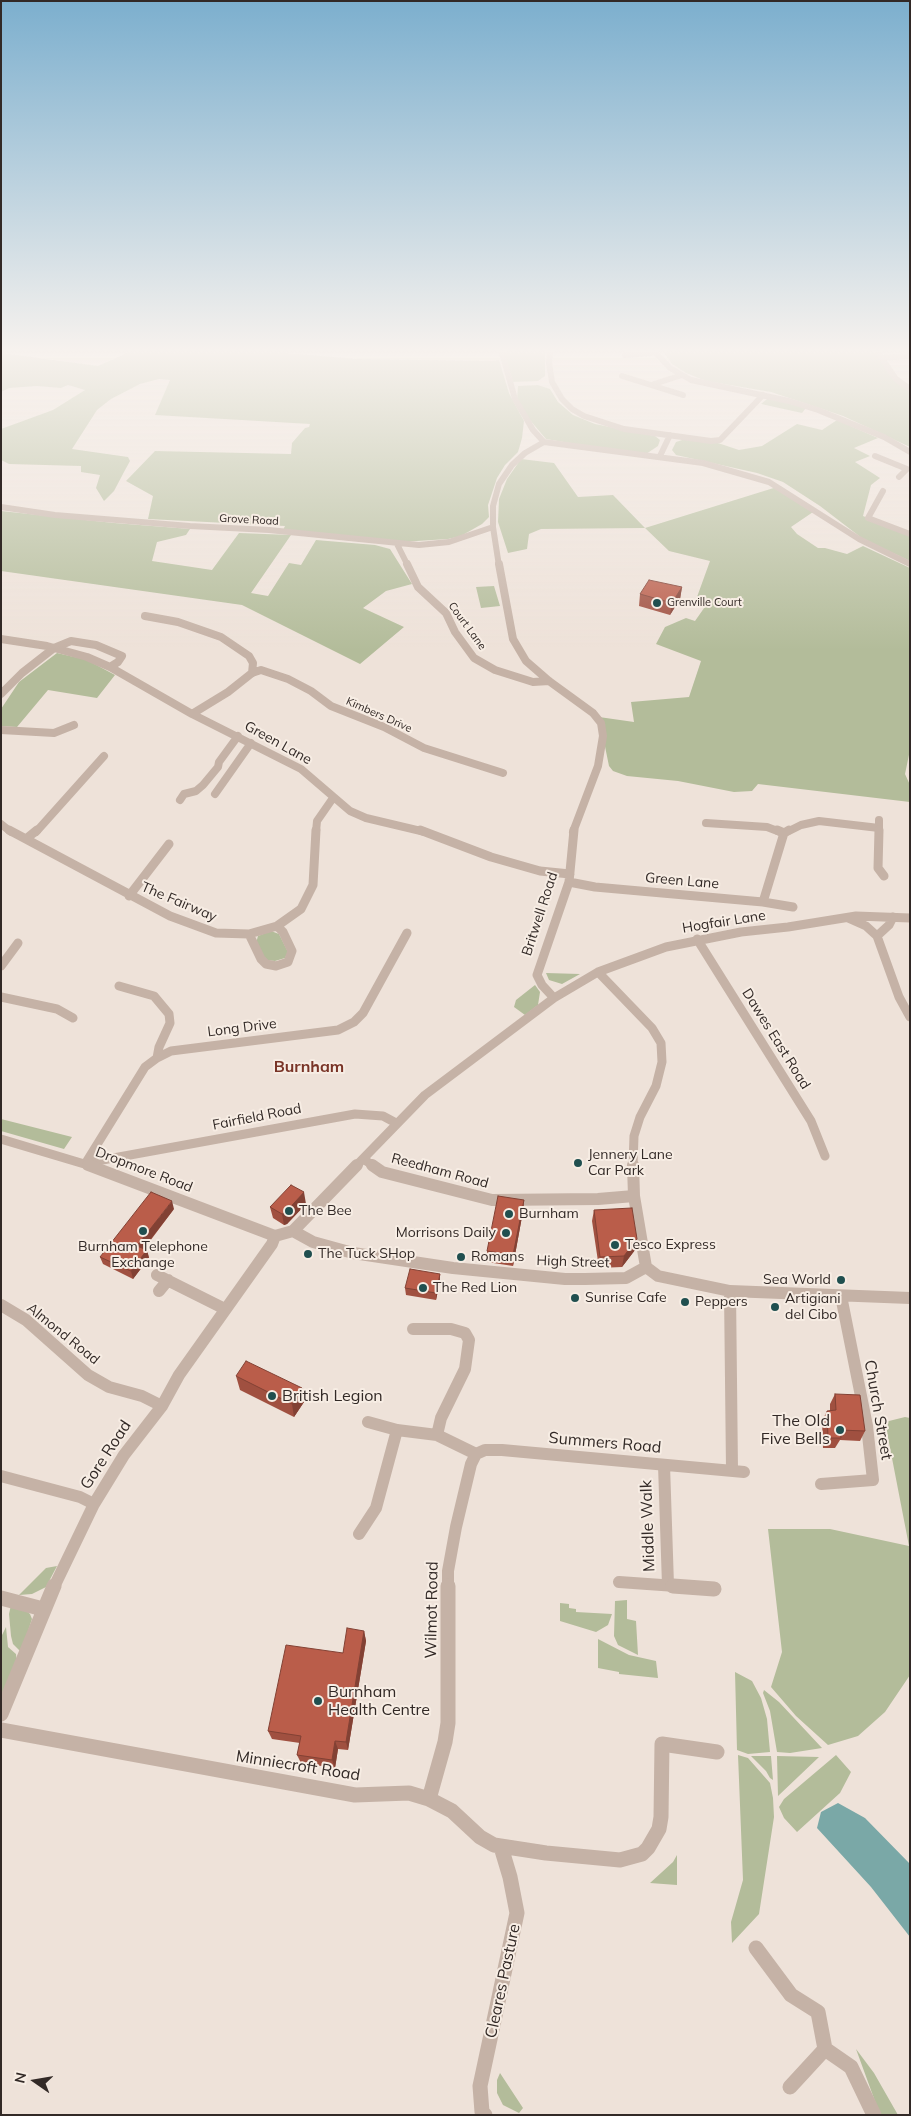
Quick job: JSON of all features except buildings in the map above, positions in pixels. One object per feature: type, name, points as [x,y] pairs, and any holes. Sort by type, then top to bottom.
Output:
[{"type":"street","name":"Britwell Road","points":[[527,452],[505,473],[495,495],[493,506],[493,528],[513,639],[526,661],[549,682],[593,713],[601,723],[603,736],[598,766],[573,833],[570,878],[537,975],[542,985],[554,998]]},
{"type":"street","points":[[625,452],[703,463],[769,482],[860,540],[910,564]]},
{"type":"street","points":[[660,456],[662,452]]},
{"type":"street","points":[[875,456],[910,452]]},
{"type":"street","points":[[892,453],[907,469],[900,477]]},
{"type":"street","points":[[883,491],[868,514],[868,518],[908,532]]},
{"type":"street","name":"Grove Road","points":[[1,507],[55,515],[269,530],[419,545],[449,542],[493,528]]},
{"type":"street","name":"Court Lane","points":[[397,544],[418,586],[446,613],[455,632],[474,658],[495,670],[533,682],[549,682]]},
{"type":"street","points":[[145,616],[178,622],[221,637],[249,656],[253,664],[252,673],[228,692],[192,714]]},
{"type":"street","name":"Green Lane","points":[[1,639],[54,648],[86,657],[110,667],[192,714],[301,770],[350,811],[366,818],[431,833],[491,857],[570,878],[595,887],[763,902],[793,907]]},
{"type":"street","points":[[1,694],[22,673],[54,648],[71,641],[96,645],[122,656],[118,662],[110,667]]},
{"type":"street","name":"Kimbers Drive","points":[[252,673],[261,670],[275,673],[311,691],[331,706],[384,727],[424,748],[503,773]]},
{"type":"street","points":[[1,730],[54,733],[74,725]]},
{"type":"street","points":[[180,800],[184,794],[196,790],[203,785],[218,767],[218,762],[238,736]]},
{"type":"street","points":[[215,794],[251,743]]},
{"type":"street","points":[[26,839],[38,830],[104,756]]},
{"type":"street","name":"The Fairway","points":[[1,824],[6,829],[129,896],[170,916],[216,933],[249,934],[277,926],[301,909],[313,886],[318,822],[325,807],[333,798]]},
{"type":"street","points":[[706,823],[767,827],[784,833],[801,825],[820,821],[879,824],[878,868],[884,876]]},
{"type":"street","points":[[763,902],[784,833]]},
{"type":"street","name":"The Fairway","points":[[129,896],[169,844]]},
{"type":"street","name":"Hogfair Lane","points":[[554,998],[598,972],[666,947],[697,939],[864,915],[910,918]]},
{"type":"street","points":[[845,917],[866,926],[877,936],[899,997],[910,1017]]},
{"type":"street","points":[[877,936],[889,925],[893,917]]},
{"type":"street","points":[[249,934],[261,959],[266,964],[276,966],[288,962],[292,951],[283,932],[277,926]]},
{"type":"street","name":"Long Drive","points":[[85,1164],[145,1067],[157,1058],[171,1051],[338,1030],[354,1022],[363,1013],[407,933]]},
{"type":"street","name":"Dawes East Road","points":[[697,939],[811,1121],[825,1156]]},
{"type":"street","points":[[1,966],[18,943]]},
{"type":"street","points":[[598,972],[652,1028],[661,1044],[662,1062],[656,1086],[640,1116],[634,1136],[632,1154],[634,1196],[646,1267],[658,1276],[730,1291],[910,1298]]},
{"type":"street","points":[[119,986],[154,996],[169,1014],[170,1023],[159,1047],[157,1058]]},
{"type":"street","points":[[1,998],[57,1009],[73,1018]]},
{"type":"street","points":[[275,1236],[293,1232],[425,1095],[480,1056],[554,998]]},
{"type":"street","name":"Fairfield Road","points":[[85,1164],[355,1114],[383,1116],[396,1123]]},
{"type":"street","name":"Dropmore Road","points":[[1,1139],[85,1164],[275,1236]]},
{"type":"street","points":[[112,1174],[115,1164],[122,1158]]},
{"type":"street","name":"Reedham Road","points":[[362,1159],[382,1172],[492,1200],[598,1199],[634,1196]]},
{"type":"street","name":"High Street","points":[[293,1232],[313,1242],[353,1253],[453,1268],[565,1279],[585,1279],[626,1278],[646,1267]]},
{"type":"street","name":"Gore Road","points":[[1,1714],[43,1609],[94,1504],[124,1454],[162,1406],[179,1375],[272,1244],[275,1236]]},
{"type":"street","points":[[159,1291],[163,1278],[193,1295],[225,1309]]},
{"type":"street","name":"Summers Road","points":[[476,1454],[491,1450],[738,1471],[730,1418],[730,1291]]},
{"type":"street","name":"Church Street","points":[[821,1484],[873,1480],[867,1426],[840,1296]]},
{"type":"street","name":"Almond Road","points":[[1,1306],[26,1320],[88,1375],[109,1387],[142,1396],[162,1406]]},
{"type":"street","points":[[413,1329],[465,1332],[469,1340],[465,1369],[441,1418],[437,1435]]},
{"type":"street","points":[[368,1422],[397,1430],[437,1435],[476,1454]]},
{"type":"street","points":[[359,1534],[376,1508],[397,1430]]},
{"type":"street","name":"Wilmot Road","points":[[429,1798],[446,1742],[448,1723],[447,1586],[449,1562],[471,1464],[476,1454]]},
{"type":"street","name":"Middle Walk","points":[[664,1465],[668,1585]]},
{"type":"street","points":[[1,1476],[80,1497],[94,1504]]},
{"type":"street","name":"Middle Walk","points":[[620,1582],[714,1589]]},
{"type":"street","points":[[1,1598],[43,1609]]},
{"type":"street","name":"Minniecroft Road","points":[[1,1730],[354,1795],[409,1793],[429,1798],[452,1811],[488,1842],[501,1847],[608,1859],[635,1857],[648,1848],[659,1829],[662,1744],[717,1752]]},
{"type":"street","name":"Cleares Pasture","points":[[485,2115],[482,2112],[480,2086],[517,1913],[510,1877],[501,1847]]},
{"type":"street","points":[[756,1948],[791,1995],[818,2012],[825,2049],[851,2067],[874,2115]]},
{"type":"street","points":[[790,2087],[825,2049]]},
{"type":"green space","points":[[1,452],[91,452],[128,457],[130,461],[114,491],[104,501],[96,488],[100,475],[81,472],[81,466],[9,464],[1,460]]},
{"type":"green space","points":[[154,452],[291,454],[291,452],[518,452],[505,465],[497,478],[488,505],[489,517],[482,524],[461,536],[448,539],[401,542],[283,530],[285,526],[148,519],[153,496],[126,481]]},
{"type":"green space","points":[[619,452],[649,452],[643,456]]},
{"type":"green space","points":[[673,452],[861,452],[870,456],[855,462],[880,478],[871,485],[863,516],[910,535],[910,561],[863,539],[820,506],[783,482],[757,473],[676,455]]},
{"type":"green space","points":[[521,459],[554,463],[578,497],[613,495],[645,528],[541,529],[529,534],[527,549],[508,553],[498,522],[499,499],[507,479]]},
{"type":"green space","points":[[780,486],[816,510],[791,527],[797,534],[818,548],[847,554],[863,546],[910,568],[910,750],[905,774],[910,785],[910,802],[758,784],[752,791],[734,792],[678,781],[627,776],[613,771],[609,766],[599,717],[634,722],[631,702],[689,697],[701,661],[656,644],[665,627],[686,618],[695,621],[709,601],[697,597],[710,561],[669,551],[645,528]]},
{"type":"green space","points":[[1,511],[190,529],[186,535],[157,542],[152,561],[212,570],[239,533],[291,535],[251,593],[268,596],[289,563],[301,565],[316,540],[375,545],[390,549],[412,584],[386,591],[363,608],[404,627],[360,664],[242,605],[1,571]]},
{"type":"green space","points":[[494,586],[500,606],[481,608],[476,587]]},
{"type":"green space","points":[[57,653],[87,660],[115,675],[97,698],[48,690],[17,727],[1,726],[1,709],[19,682]]},
{"type":"green space","points":[[271,931],[279,934],[288,952],[285,958],[275,961],[266,960],[256,943],[258,936]]},
{"type":"green space","points":[[546,973],[580,974],[562,984],[549,980]]},
{"type":"green space","points":[[535,985],[540,992],[538,1005],[525,1015],[514,1007],[516,1000]]},
{"type":"green space","points":[[1,1119],[72,1137],[64,1149],[1,1131]]},
{"type":"green space","points":[[905,1417],[910,1418],[910,1675],[885,1712],[858,1736],[828,1745],[796,1716],[771,1687],[782,1652],[768,1529],[830,1529],[909,1546],[885,1422]]},
{"type":"green space","points":[[57,1566],[46,1587],[32,1594],[19,1595],[46,1568]]},
{"type":"green space","points":[[627,1600],[627,1619],[636,1621],[638,1655],[618,1645],[614,1636],[615,1601]]},
{"type":"green space","points":[[560,1603],[569,1604],[569,1608],[576,1609],[576,1612],[612,1614],[608,1625],[596,1632],[560,1621]]},
{"type":"green space","points":[[11,1605],[25,1610],[32,1619],[21,1652],[13,1644],[11,1636],[9,1614]]},
{"type":"green space","points":[[6,1627],[8,1647],[16,1654],[17,1664],[1,1702],[1,1637]]},
{"type":"green space","points":[[598,1639],[629,1655],[656,1661],[658,1678],[619,1674],[619,1672],[598,1668]]},
{"type":"green space","points":[[735,1672],[752,1681],[761,1698],[767,1719],[770,1752],[748,1754],[737,1750]]},
{"type":"green space","points":[[764,1690],[779,1702],[822,1748],[790,1753],[777,1752],[770,1711],[763,1693]]},
{"type":"green space","points":[[738,1755],[748,1758],[770,1783],[774,1817],[759,1914],[732,1943],[731,1922],[743,1880]]},
{"type":"green space","points":[[836,1755],[851,1772],[840,1793],[797,1832],[784,1818],[779,1807],[784,1799]]},
{"type":"green space","points":[[751,1756],[771,1756],[773,1780],[766,1771]]},
{"type":"green space","points":[[777,1756],[819,1757],[778,1796]]},
{"type":"green space","points":[[677,1855],[677,1885],[650,1883],[673,1862]]},
{"type":"green space","points":[[856,2049],[874,2073],[898,2115],[880,2115]]},
{"type":"green space","points":[[500,2073],[523,2108],[519,2113],[503,2105],[497,2093],[497,2080]]},
{"type":"water","points":[[838,1803],[865,1818],[910,1864],[910,1937],[871,1887],[817,1828],[821,1812]]},
{"type":"place","name":"Grenville Court","points":[[657,603]]},
{"type":"place","name":"Jennery Lane Car Park","points":[[578,1163]]},
{"type":"place","name":"The Bee","points":[[289,1211]]},
{"type":"place","name":"Burnham","points":[[509,1214]]},
{"type":"place","name":"Burnham Telephone Exchange","points":[[143,1231]]},
{"type":"place","name":"Morrisons Daily","points":[[506,1233]]},
{"type":"place","name":"Tesco Express","points":[[615,1245]]},
{"type":"place","name":"The Tuck SHop","points":[[308,1254]]},
{"type":"place","name":"Romans","points":[[461,1257]]},
{"type":"place","name":"Sea World","points":[[841,1280]]},
{"type":"place","name":"The Red Lion","points":[[423,1288]]},
{"type":"place","name":"Sunrise Cafe","points":[[575,1298]]},
{"type":"place","name":"Peppers","points":[[685,1302]]},
{"type":"place","name":"Artigiani del Cibo","points":[[775,1307]]},
{"type":"place","name":"British Legion","points":[[272,1396]]},
{"type":"place","name":"The Old Five Bells","points":[[840,1430]]},
{"type":"place","name":"Burnham Health Centre","points":[[318,1701]]},
{"type":"district","name":"Burnham","points":[[309,1067]]}]
